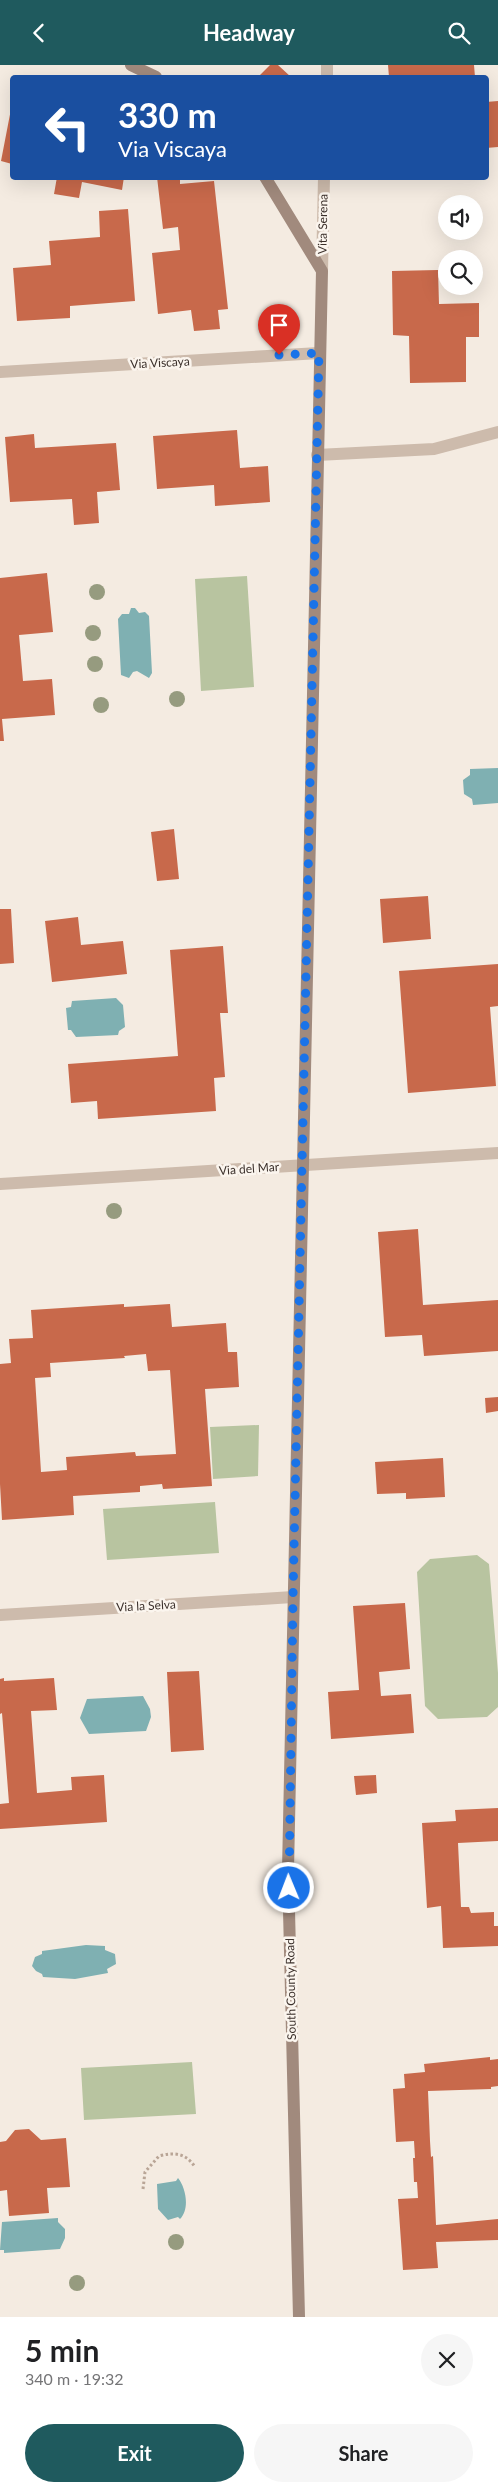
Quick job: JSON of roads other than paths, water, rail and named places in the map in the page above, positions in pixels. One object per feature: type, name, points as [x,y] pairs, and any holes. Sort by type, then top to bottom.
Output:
[{"type":"main road","points":[[130,65],[152,75]]},
{"type":"main road","points":[[267,180],[322,271]]},
{"type":"main road","name":"South County Road","points":[[299,2317],[288,1870],[322,271]]},
{"type":"street","name":"Vita Serena","points":[[322,271],[324,180]]},
{"type":"street","name":"Via Viscaya","points":[[0,372],[319,353]]},
{"type":"street","points":[[317,455],[434,449],[498,432]]},
{"type":"street","name":"Via del Mar","points":[[0,1184],[498,1153]]},
{"type":"street","name":"Via la Selva","points":[[0,1615],[293,1597]]},
{"type":"water","points":[[131,608],[135,608],[139,613],[145,612],[149,616],[152,673],[149,678],[137,671],[133,672],[129,678],[121,675],[118,619],[122,614],[129,614]]},
{"type":"water","points":[[498,768],[498,803],[473,805],[472,799],[464,794],[463,780],[470,775],[470,769]]},
{"type":"water","points":[[116,998],[123,1005],[125,1027],[119,1031],[118,1035],[76,1037],[71,1030],[68,1030],[66,1008],[71,1007],[72,1001]]},
{"type":"water","points":[[143,1696],[150,1709],[151,1717],[146,1731],[89,1734],[80,1718],[87,1699]]},
{"type":"water","points":[[86,1945],[105,1946],[105,1950],[115,1954],[116,1964],[107,1969],[108,1973],[75,1979],[43,1977],[32,1966],[35,1957],[42,1954],[42,1951]]},
{"type":"water","points":[[178,2178],[185,2193],[185,2210],[180,2219],[178,2217],[168,2220],[158,2209],[157,2184],[176,2181]]},
{"type":"water","points":[[58,2218],[58,2222],[65,2229],[65,2238],[60,2249],[4,2253],[4,2250],[0,2250],[2,2222]]}]
